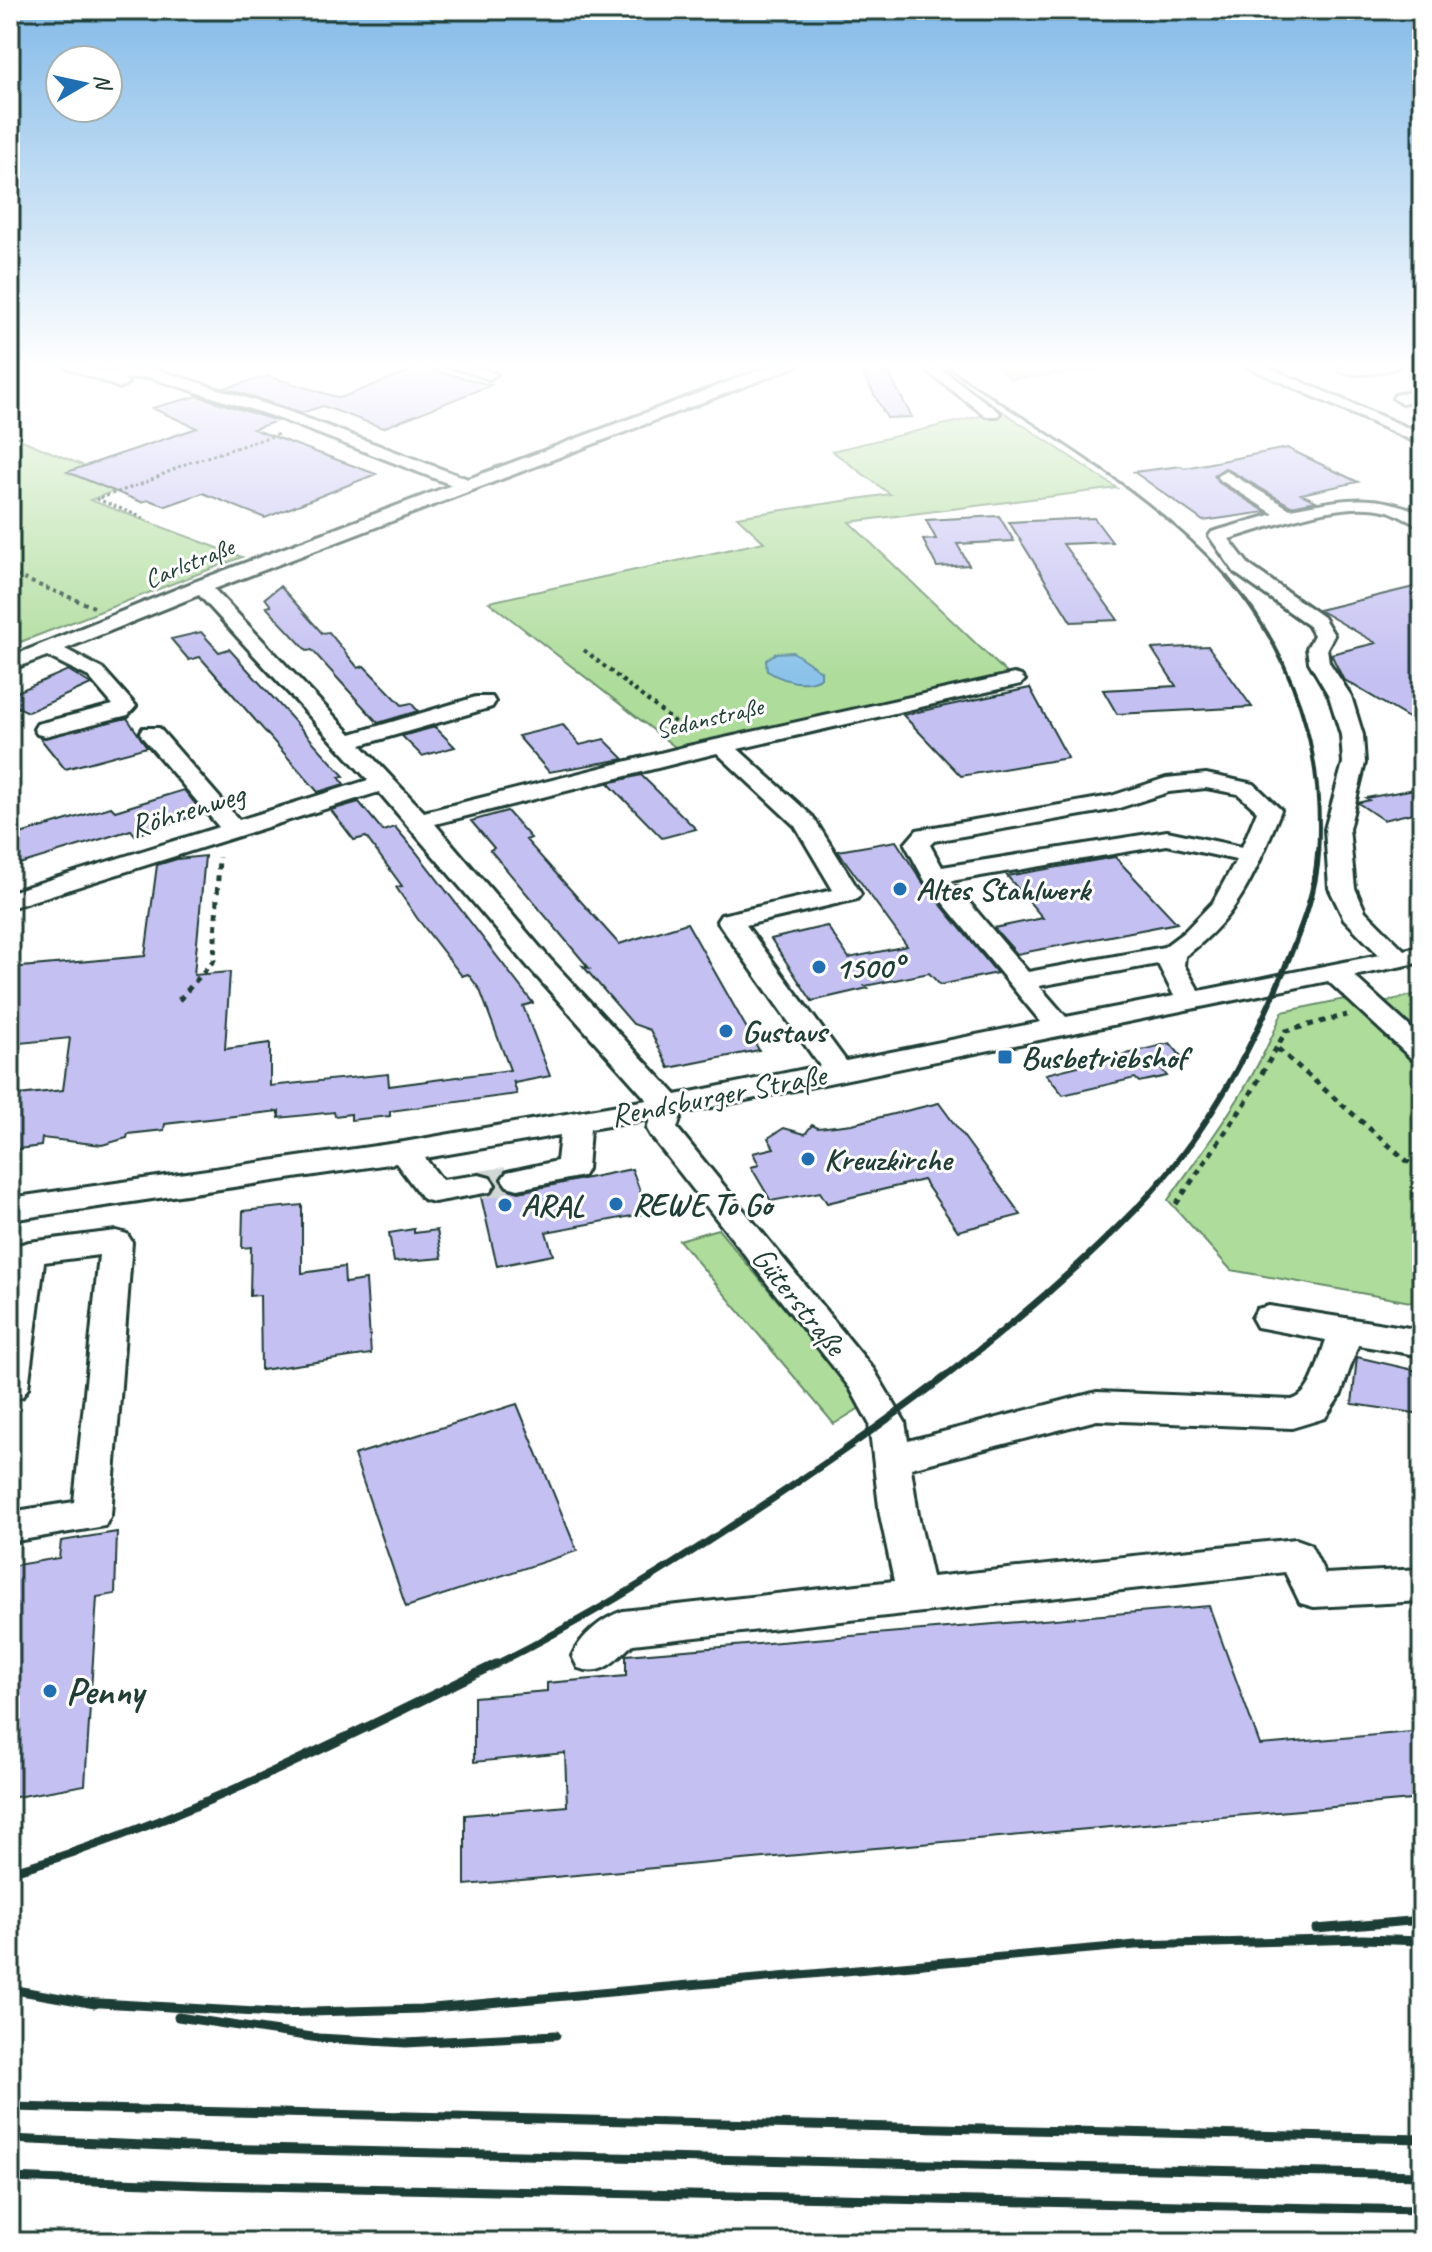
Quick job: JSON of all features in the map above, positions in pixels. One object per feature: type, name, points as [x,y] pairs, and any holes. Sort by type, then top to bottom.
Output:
[{"type":"street","points":[[424,468],[468,485]]},
{"type":"street","name":"Carlstraße","points":[[10,664],[121,617],[513,468]]},
{"type":"street","points":[[1226,476],[1272,502],[1285,515]]},
{"type":"street","points":[[1410,957],[1353,914],[1342,888],[1337,829],[1354,763],[1352,735],[1340,696],[1319,662],[1317,648],[1324,635],[1316,621],[1242,569],[1218,536],[1285,515],[1350,503],[1396,508],[1422,502]]},
{"type":"street","points":[[1396,508],[1422,521]]},
{"type":"street","points":[[201,586],[419,821],[540,964],[669,1106]]},
{"type":"street","points":[[45,729],[120,710],[125,706],[96,673],[48,649]]},
{"type":"street","name":"Sedanstraße","points":[[419,821],[713,748],[1014,680]]},
{"type":"street","points":[[347,742],[484,702]]},
{"type":"street","points":[[151,733],[234,829]]},
{"type":"street","points":[[713,748],[805,822],[848,894],[730,921],[839,1072]]},
{"type":"street","points":[[1021,981],[1172,953],[1214,921],[1232,896],[1269,810],[1246,789],[1206,781],[1166,785],[1116,802],[926,835],[917,844],[934,876],[1021,981],[1060,1028]]},
{"type":"street","name":"Röhrenweg","points":[[10,900],[383,783]]},
{"type":"street","points":[[934,876],[1167,838],[1249,856]]},
{"type":"street","points":[[1172,953],[1171,965],[1191,1001]]},
{"type":"street","name":"Rendsburger Straße","points":[[10,1209],[404,1152],[669,1106],[1410,957]]},
{"type":"street","points":[[1334,972],[1422,1053]]},
{"type":"street","name":"Güterstraße","points":[[669,1106],[662,1129],[862,1379],[887,1422],[899,1515],[917,1595]]},
{"type":"street","points":[[518,1179],[572,1169],[576,1122]]},
{"type":"street","points":[[404,1152],[434,1192],[479,1185]]},
{"type":"street","points":[[48,1250],[55,1203]]},
{"type":"street","points":[[10,1388],[29,1253],[116,1242],[92,1515],[10,1527]]},
{"type":"street","points":[[1269,1318],[1422,1343]]},
{"type":"street","points":[[892,1459],[1097,1406],[1292,1414],[1312,1408],[1323,1394],[1346,1332]]},
{"type":"street","points":[[592,1656],[623,1628],[1296,1555],[1314,1591],[1422,1585]]},
{"type":"path","points":[[144,518],[97,499],[180,468]]},
{"type":"path","points":[[10,574],[121,617]]},
{"type":"path","points":[[584,650],[713,748]]},
{"type":"path","points":[[179,1000],[214,960],[219,854],[203,839]]},
{"type":"path","points":[[1176,1204],[1246,1102],[1286,1031],[1371,1009]]},
{"type":"path","points":[[1278,1049],[1422,1174]]},
{"type":"green space","points":[[10,468],[89,468],[130,485],[90,500],[242,557],[10,646]]},
{"type":"green space","points":[[855,468],[1087,468],[1117,488],[849,522],[1014,680],[684,754],[489,602],[764,542],[737,517],[890,494]]},
{"type":"green space","points":[[1422,993],[1422,1037],[1383,1002]]},
{"type":"green space","points":[[1349,998],[1422,1064],[1422,1304],[1231,1270],[1168,1200],[1246,1086],[1282,1012]]},
{"type":"green space","points":[[718,1229],[863,1406],[834,1424],[679,1240]]},
{"type":"water","points":[[793,652],[821,671],[821,678],[794,682],[767,671],[766,660],[776,653]]},
{"type":"building","points":[[79,468],[360,468],[376,474],[265,518],[203,493],[166,506],[149,500],[141,502],[67,472]]},
{"type":"building","points":[[1165,468],[1225,468],[1214,475],[1218,482],[1266,512],[1203,521],[1134,472]]},
{"type":"building","points":[[1225,468],[1329,468],[1358,482],[1301,494],[1316,501],[1291,506]]},
{"type":"building","points":[[999,516],[1014,541],[957,544],[969,565],[937,567],[923,540],[936,539],[926,520]]},
{"type":"building","points":[[1094,518],[1112,542],[1063,544],[1118,620],[1071,622],[1009,522]]},
{"type":"building","points":[[1422,585],[1422,726],[1343,679],[1331,654],[1376,643],[1319,610]]},
{"type":"building","points":[[280,586],[322,633],[329,632],[358,668],[364,666],[402,705],[411,703],[418,711],[378,723],[312,650],[307,651],[266,607],[271,606],[265,598]]},
{"type":"building","points":[[201,632],[219,652],[229,649],[344,776],[339,777],[344,784],[318,792],[200,657],[189,660],[171,639]]},
{"type":"building","points":[[1208,646],[1252,707],[1117,714],[1103,690],[1176,686],[1152,649]]},
{"type":"building","points":[[68,670],[91,684],[28,712],[10,703],[10,695]]},
{"type":"building","points":[[1030,688],[1068,758],[961,776],[903,715]]},
{"type":"building","points":[[127,718],[147,747],[65,769],[40,738]]},
{"type":"building","points":[[563,725],[580,745],[604,739],[624,759],[549,772],[518,736]]},
{"type":"building","points":[[435,727],[455,747],[422,756],[402,736]]},
{"type":"building","points":[[641,775],[696,829],[662,838],[608,783]]},
{"type":"building","points":[[1420,788],[1413,813],[1383,820],[1358,803],[1369,800],[1366,798]]},
{"type":"building","points":[[184,790],[203,813],[135,835],[131,830],[10,867],[10,837],[111,807],[115,811]]},
{"type":"building","points":[[359,802],[383,831],[395,827],[533,1003],[523,1006],[550,1076],[514,1083],[513,1080],[517,1094],[390,1111],[390,1116],[351,1120],[351,1114],[335,1116],[334,1112],[279,1118],[279,1111],[165,1124],[164,1130],[128,1134],[127,1138],[102,1145],[42,1138],[41,1146],[10,1150],[10,1096],[63,1090],[70,1038],[10,1044],[10,968],[145,956],[157,865],[177,859],[205,856],[194,975],[230,972],[225,1049],[270,1043],[270,1086],[388,1074],[389,1086],[510,1070],[480,990],[468,974],[462,976],[417,918],[396,887],[402,886],[366,837],[354,840],[331,810]]},
{"type":"building","points":[[507,811],[531,838],[526,840],[619,944],[687,923],[759,1050],[669,1068],[650,1030],[633,1024],[583,966],[589,968],[490,850],[494,848],[471,821]]},
{"type":"building","name":"Altes Stahlwerk","points":[[896,841],[923,883],[997,973],[940,985],[929,973],[812,1001],[771,939],[827,926],[849,958],[907,946],[838,851]]},
{"type":"building","points":[[1115,857],[1177,923],[1017,954],[994,928],[1043,918],[1007,876]]},
{"type":"building","points":[[1170,1043],[1187,1063],[1161,1068],[1167,1076],[1139,1082],[1135,1078],[1063,1095],[1046,1074]]},
{"type":"building","points":[[939,1103],[1021,1215],[958,1231],[923,1180],[827,1203],[820,1192],[771,1201],[751,1167],[759,1165],[753,1153],[774,1148],[768,1138],[784,1128],[805,1134],[812,1125],[818,1128],[852,1124]]},
{"type":"building","points":[[632,1169],[648,1213],[546,1232],[553,1255],[497,1266],[481,1197],[491,1195],[497,1187],[493,1177],[501,1176],[499,1179],[505,1188],[519,1192]]},
{"type":"building","points":[[302,1205],[302,1273],[344,1267],[345,1283],[366,1280],[371,1354],[261,1370],[260,1295],[250,1296],[251,1247],[242,1248],[243,1211]]},
{"type":"building","points":[[414,1229],[414,1233],[437,1230],[442,1258],[394,1262],[389,1233]]},
{"type":"building","points":[[1357,1357],[1422,1372],[1422,1414],[1352,1404]]},
{"type":"building","points":[[517,1404],[577,1551],[406,1607],[354,1455]]},
{"type":"building","name":"Penny","points":[[117,1532],[115,1594],[97,1597],[85,1785],[10,1798],[10,1566],[59,1558],[61,1541]]},
{"type":"building","points":[[1209,1606],[1260,1745],[1422,1731],[1422,1799],[465,1885],[465,1815],[567,1806],[565,1753],[474,1762],[474,1697],[547,1691],[547,1683],[626,1676],[626,1655]]},
{"type":"tunnel","points":[[479,1185],[518,1179]]},
{"type":"railway","points":[[1100,468],[1164,517],[1228,578]]},
{"type":"railway","points":[[1226,576],[1270,638],[1300,706],[1316,779],[1318,855]]},
{"type":"railway","points":[[1135,1210],[1160,1183],[1203,1125],[1240,1064],[1272,999],[1302,924],[1311,896],[1318,853]]},
{"type":"railway","points":[[494,1665],[563,1629],[667,1567],[866,1435],[1006,1328],[1095,1250],[1135,1210]]},
{"type":"railway","points":[[10,1872],[136,1830],[258,1779],[494,1665]]},
{"type":"railway","points":[[1316,1929],[1422,1920]]},
{"type":"railway","points":[[84,2002],[275,2013],[421,2009],[1135,1945],[1363,1939],[1422,1941]]},
{"type":"railway","points":[[10,1989],[84,2002]]},
{"type":"railway","points":[[84,2002],[95,2004]]},
{"type":"railway","points":[[178,2017],[319,2038],[406,2043],[556,2035]]},
{"type":"railway","points":[[10,2107],[1422,2139]]},
{"type":"railway","points":[[10,2139],[211,2148],[1422,2175]]},
{"type":"railway","points":[[10,2178],[203,2185],[1422,2210]]},
{"type":"place","name":"Altes Stahlwerk","points":[[900,889]]},
{"type":"place","name":"1500°","points":[[819,967]]},
{"type":"place","name":"Gustavs","points":[[726,1031]]},
{"type":"place","name":"Busbetriebshof","points":[[1005,1057]]},
{"type":"place","name":"Kreuzkirche","points":[[808,1159]]},
{"type":"place","name":"REWE To Go","points":[[616,1204]]},
{"type":"place","name":"ARAL","points":[[505,1205]]},
{"type":"place","name":"Penny","points":[[50,1691]]}]
